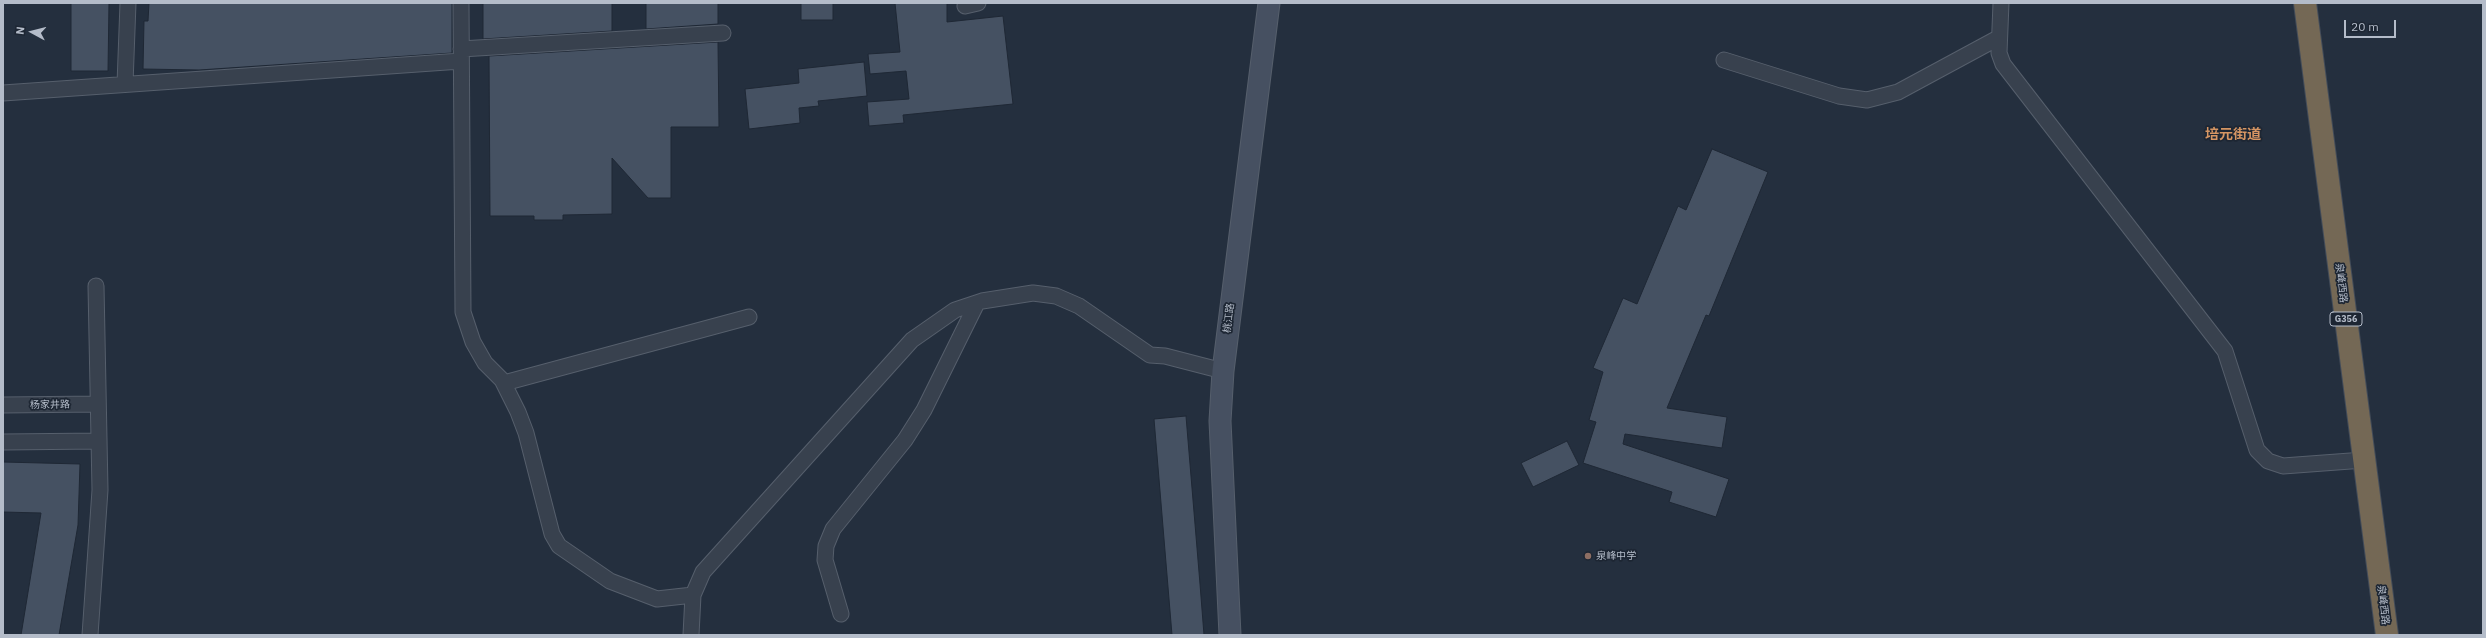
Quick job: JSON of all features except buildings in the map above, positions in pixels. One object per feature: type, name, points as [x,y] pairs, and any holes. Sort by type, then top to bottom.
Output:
[{"type":"highway","name":"泉峰西路","points":[[2305,3],[2387,635]]},
{"type":"street","points":[[125,84],[128,3]]},
{"type":"street","points":[[461,3],[463,312],[478,354],[504,383],[526,432],[552,534],[559,546],[610,581],[657,600],[693,595]]},
{"type":"street","name":"桃江路","points":[[1230,635],[1220,421],[1223,371],[1269,3]]},
{"type":"street","points":[[2001,3],[1998,38],[1999,53],[2003,64],[2226,351],[2256,450],[2268,461],[2283,466],[2364,460]]},
{"type":"street","points":[[3,93],[723,33]]},
{"type":"street","points":[[1724,60],[1839,96],[1867,100],[1898,92],[1998,38]]},
{"type":"street","points":[[90,635],[100,490],[96,286]]},
{"type":"street","points":[[691,635],[693,595],[703,572],[912,340],[955,310],[977,302],[1033,293],[1056,296],[1079,306],[1150,355],[1165,356],[1223,371]]},
{"type":"street","points":[[841,614],[825,560],[826,546],[833,529],[905,440],[924,410],[977,302]]},
{"type":"street","points":[[504,383],[749,317]]},
{"type":"street","name":"杨家井路","points":[[3,406],[98,404]]},
{"type":"street","points":[[3,442],[99,441]]},
{"type":"place","name":"泉峰中学","points":[[1588,556]]},
{"type":"district","name":"培元街道","points":[[2233,135]]}]
